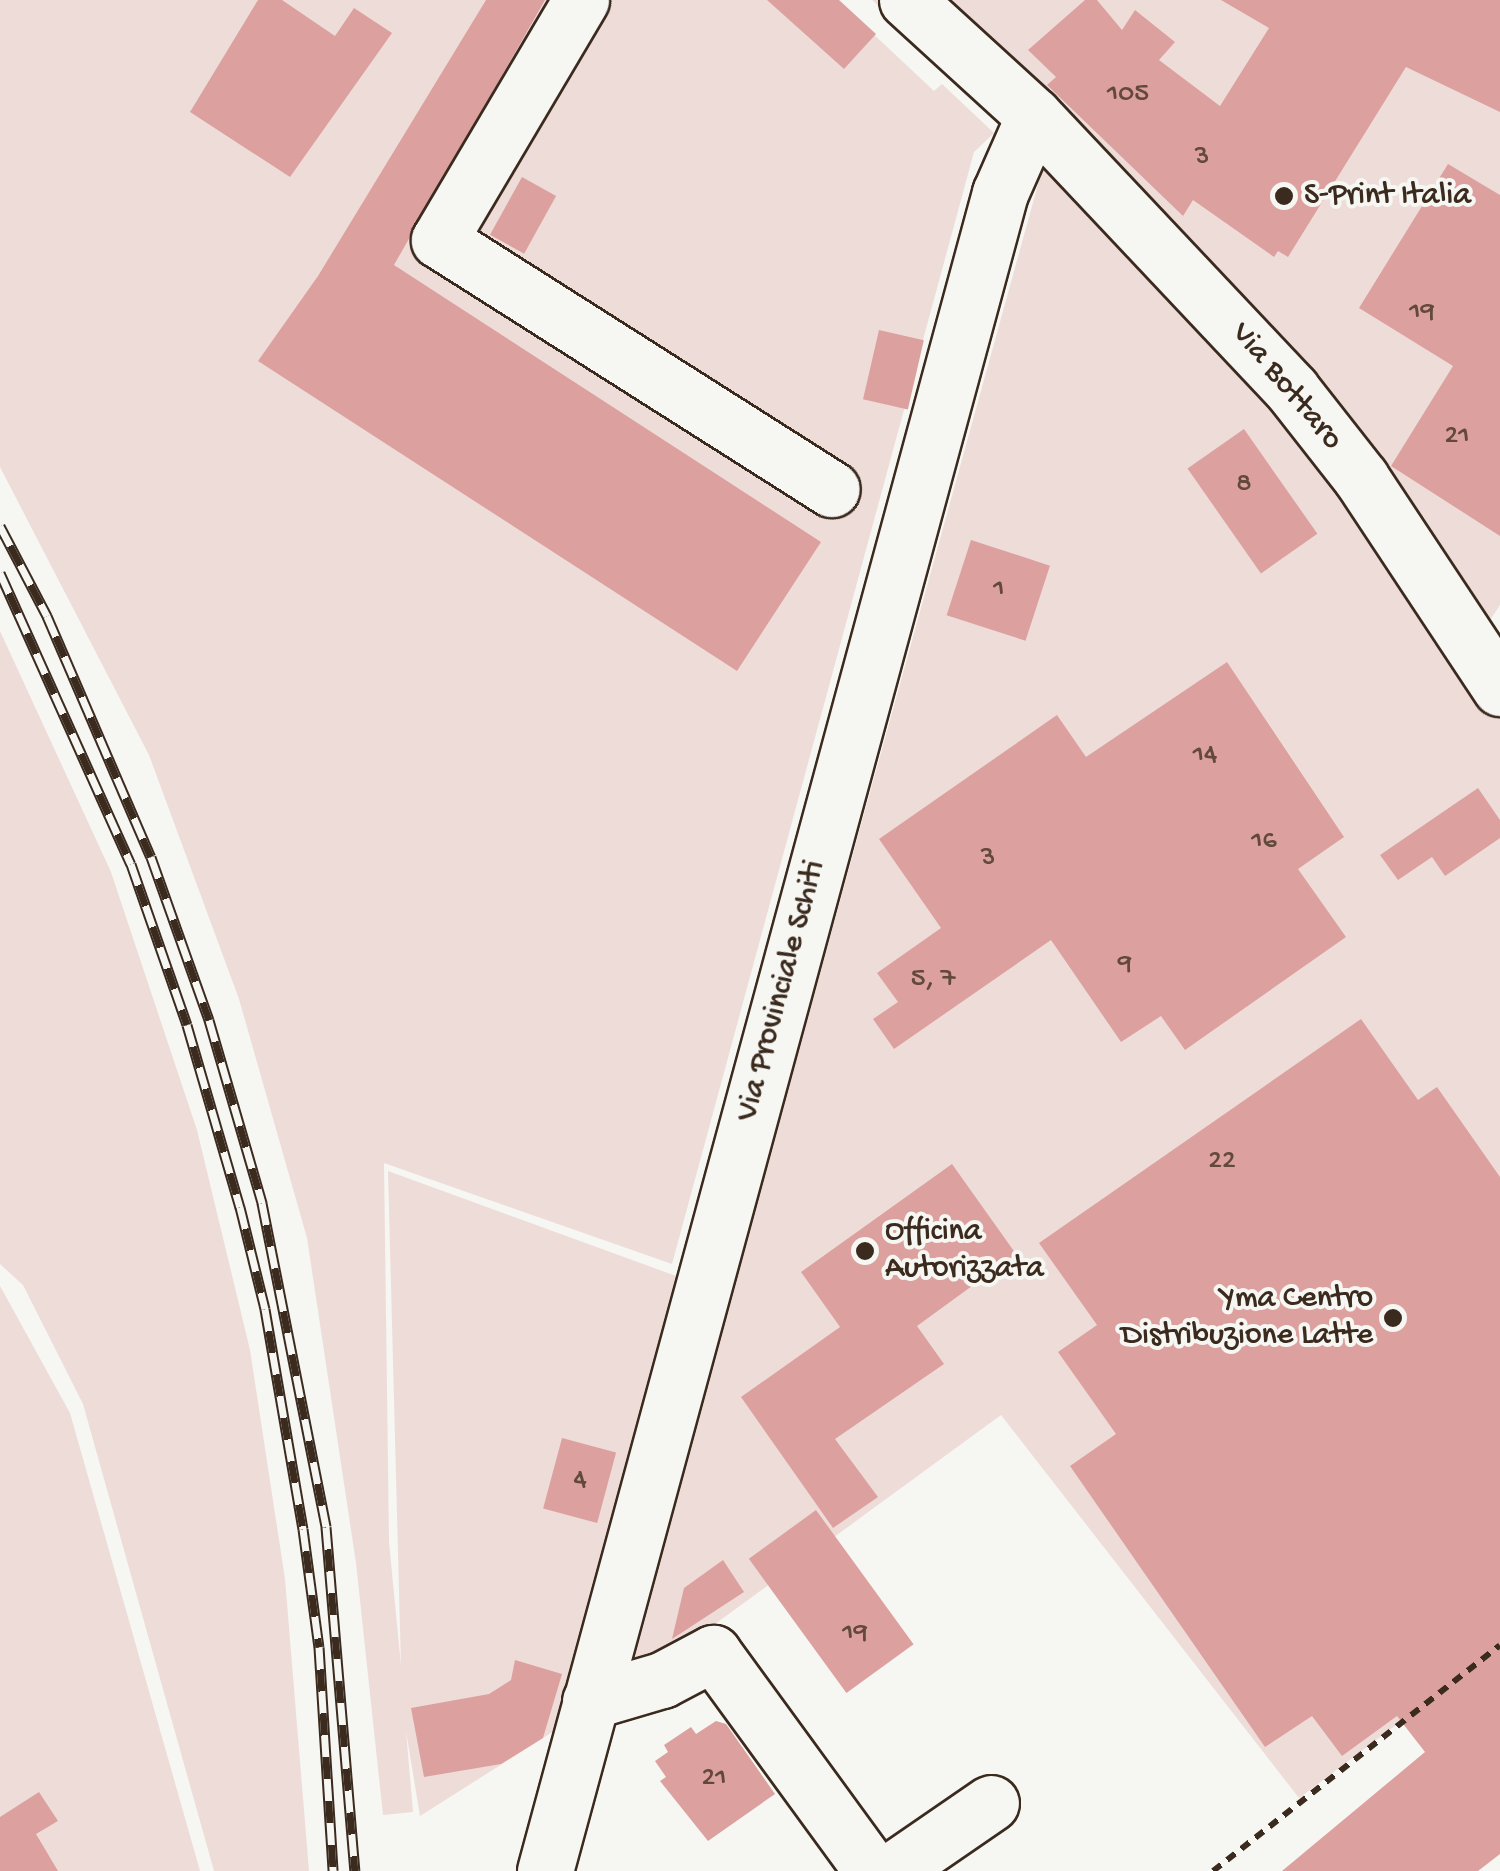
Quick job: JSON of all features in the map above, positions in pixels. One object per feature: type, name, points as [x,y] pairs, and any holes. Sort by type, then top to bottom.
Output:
[{"type":"street","points":[[581,0],[439,240],[832,489]]},
{"type":"street","name":"Via Bottaro","points":[[906,0],[1034,116],[1292,390],[1361,478],[1500,688]]},
{"type":"street","name":"Via Provinciale Schiti","points":[[545,1871],[1000,194],[1034,116]]},
{"type":"street","points":[[590,1701],[662,1680],[713,1652],[872,1871]]},
{"type":"street","points":[[892,1871],[991,1802]]},
{"type":"path","points":[[1214,1871],[1500,1644]]},
{"type":"shaded area","points":[[0,0],[837,0],[934,91],[942,84],[994,133],[974,152],[672,1264],[384,1163],[389,1542],[401,1666],[388,1171],[731,1296],[1045,159],[872,0],[1500,0],[1500,605],[1490,620],[1500,636],[1500,1647],[1299,1798],[1001,1415],[663,1662],[420,1816],[406,1731],[413,1812],[383,1815],[356,1563],[307,1238],[239,999],[149,755],[0,467]]},
{"type":"shaded area","points":[[0,631],[111,872],[197,1130],[250,1350],[285,1579],[309,1871],[214,1871],[83,1404],[23,1285],[0,1264]]},
{"type":"shaded area","points":[[0,1286],[70,1413],[200,1871],[0,1871]]},
{"type":"building","points":[[258,0],[282,0],[335,36],[354,8],[392,33],[290,177],[190,112]]},
{"type":"building","points":[[486,0],[545,0],[394,265],[821,542],[737,671],[258,361],[318,276]]},
{"type":"building","points":[[767,0],[839,0],[876,34],[844,69]]},
{"type":"building","points":[[1085,0],[1097,0],[1122,30],[1135,10],[1175,42],[1159,60],[1220,106],[1269,28],[1221,0],[1500,0],[1500,112],[1406,67],[1288,257],[1278,251],[1274,257],[1193,200],[1183,216],[1047,85],[1056,77],[1028,50]]},
{"type":"building","points":[[1448,164],[1500,195],[1500,536],[1391,466],[1453,366],[1359,308]]},
{"type":"building","points":[[522,177],[556,196],[524,254],[490,235]]},
{"type":"building","points":[[879,330],[924,340],[908,410],[863,399]]},
{"type":"building","points":[[1244,429],[1317,534],[1261,573],[1187,469]]},
{"type":"building","points":[[971,540],[1050,566],[1026,641],[947,615]]},
{"type":"building","points":[[1227,662],[1344,837],[1298,869],[1346,937],[1185,1050],[1161,1016],[1121,1042],[1051,940],[894,1049],[873,1019],[898,1002],[877,973],[941,928],[879,839],[1057,715],[1086,757]]},
{"type":"building","points":[[1478,788],[1500,820],[1500,838],[1445,876],[1432,857],[1398,880],[1380,855]]},
{"type":"building","points":[[1361,1019],[1418,1100],[1437,1087],[1500,1177],[1500,1854],[1478,1871],[1282,1871],[1425,1752],[1397,1716],[1342,1756],[1312,1716],[1265,1747],[1070,1466],[1116,1434],[1058,1352],[1097,1325],[1039,1243]]},
{"type":"building","points":[[952,1164],[1016,1254],[917,1326],[944,1364],[835,1439],[878,1497],[833,1528],[741,1397],[840,1327],[801,1272]]},
{"type":"building","points":[[562,1438],[616,1452],[597,1523],[543,1509]]},
{"type":"building","points":[[816,1510],[914,1644],[846,1693],[749,1559]]},
{"type":"building","points":[[723,1560],[744,1592],[672,1639],[684,1588]]},
{"type":"building","points":[[515,1660],[562,1674],[543,1738],[501,1764],[424,1777],[411,1708],[489,1694],[511,1680]]},
{"type":"building","points":[[716,1721],[726,1724],[775,1794],[708,1841],[660,1781],[666,1777],[655,1761],[668,1752],[664,1745],[691,1727],[696,1734]]},
{"type":"building","points":[[39,1792],[58,1821],[36,1834],[58,1871],[0,1871],[0,1817]]},
{"type":"railway","points":[[0,526],[47,616],[151,857],[209,1020],[262,1203],[326,1527],[355,1871]]},
{"type":"railway","points":[[0,573],[131,864],[187,1025],[240,1207],[265,1309],[303,1529],[319,1647],[333,1871]]},
{"type":"place","name":"S-Print Italia","points":[[1284,196]]},
{"type":"place","name":"Officina Autorizzata","points":[[865,1251]]},
{"type":"place","name":"Yma Centro Distribuzione Latte","points":[[1393,1318]]}]
